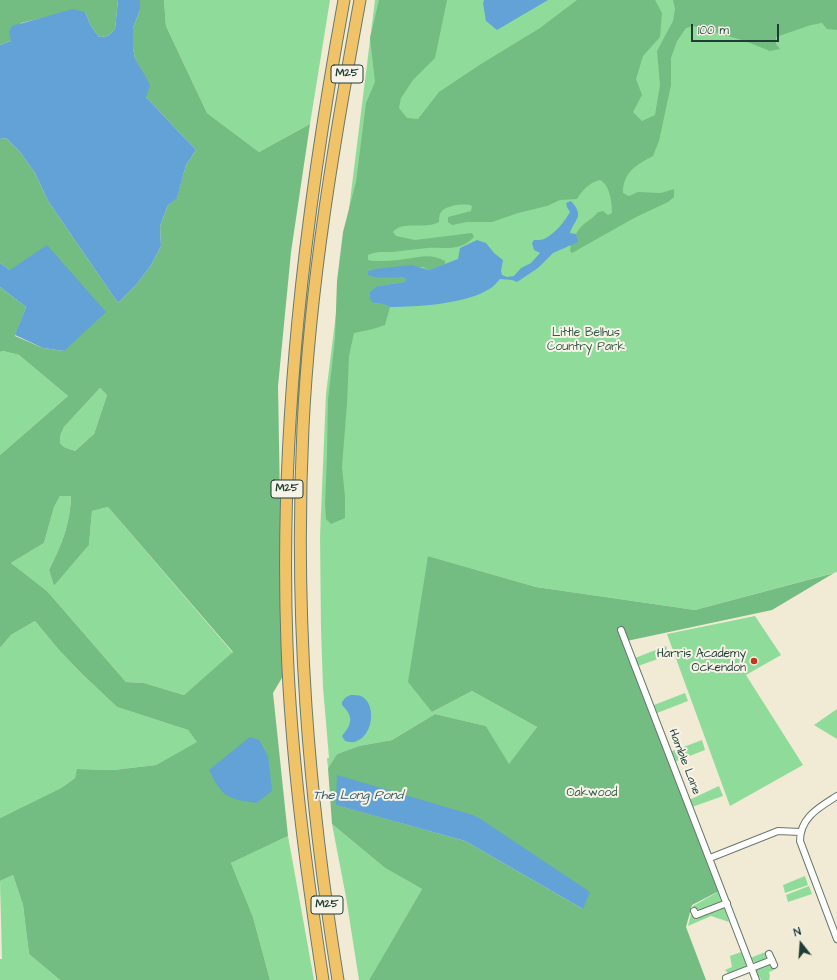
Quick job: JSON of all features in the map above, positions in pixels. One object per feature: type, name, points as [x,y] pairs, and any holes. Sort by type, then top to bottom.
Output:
[{"type":"highway","name":"M25","points":[[323,980],[299,803],[292,724],[287,646],[286,520],[291,394],[303,262],[319,144],[344,0]]},
{"type":"highway","name":"M25","points":[[338,980],[316,830],[309,752],[301,627],[301,499],[303,425],[318,260],[334,148],[360,0]]},
{"type":"street","name":"Hamble Lane","points":[[621,630],[756,980]]},
{"type":"street","points":[[837,796],[810,815],[806,819],[800,832],[800,840],[837,939]]},
{"type":"street","points":[[710,858],[778,830],[800,832]]},
{"type":"street","points":[[696,916],[727,903]]},
{"type":"street","points":[[726,976],[752,968],[772,959]]},
{"type":"green space","points":[[0,0],[118,0],[115,29],[108,36],[99,37],[91,26],[85,12],[46,17],[21,23],[11,41],[0,45]]},
{"type":"green space","points":[[140,0],[164,0],[166,26],[207,113],[259,152],[310,124],[291,252],[278,386],[283,676],[273,693],[288,836],[231,863],[253,917],[270,980],[60,980],[29,954],[23,905],[13,875],[0,881],[0,818],[61,788],[75,778],[77,769],[113,770],[156,765],[197,742],[188,730],[117,707],[59,650],[35,621],[11,635],[0,648],[0,455],[68,396],[19,355],[3,351],[0,352],[0,287],[26,307],[15,336],[43,348],[64,351],[10,270],[0,263],[0,139],[6,138],[20,152],[35,173],[48,201],[118,303],[135,286],[150,267],[161,246],[160,226],[168,205],[177,197],[186,165],[196,150],[146,97],[141,70],[135,58],[133,48],[133,28],[140,10]],"holes":[[[100,388],[107,395],[94,434],[75,451],[64,447],[60,443],[60,436],[64,427]],[[60,496],[71,496],[67,525],[58,552],[49,570],[54,586],[89,545],[92,511],[108,507],[233,652],[184,695],[144,683],[126,682],[47,591],[11,563],[44,543],[54,507]]]},
{"type":"green space","points":[[164,0],[330,0],[310,124],[259,152],[207,113],[166,26]]},
{"type":"green space","name":"Little Belhus Country Park","points":[[375,0],[837,0],[837,572],[695,610],[536,587],[428,556],[432,712],[472,691],[537,727],[509,765],[486,726],[435,714],[392,740],[359,746],[337,754],[328,768],[327,758],[329,758],[323,687],[321,629],[320,536],[326,394]]},
{"type":"green space","points":[[379,0],[447,0],[435,58],[413,80],[401,98],[399,108],[407,118],[418,119],[439,92],[540,28],[577,0],[655,0],[662,13],[660,37],[643,56],[636,79],[642,95],[633,112],[642,121],[655,115],[660,85],[657,51],[673,21],[675,9],[673,0],[837,0],[837,30],[827,29],[822,23],[811,25],[776,37],[776,44],[780,49],[770,51],[745,41],[693,26],[686,28],[677,41],[671,58],[671,85],[659,141],[653,156],[636,166],[628,174],[625,180],[623,193],[629,196],[638,192],[661,193],[674,189],[674,197],[668,202],[636,217],[572,253],[570,251],[571,244],[577,241],[576,234],[583,225],[598,212],[603,211],[608,215],[612,213],[611,199],[608,190],[600,180],[587,187],[577,199],[560,200],[547,206],[518,213],[492,222],[467,222],[452,225],[448,222],[448,217],[471,211],[472,206],[462,205],[449,207],[441,213],[439,222],[427,225],[402,226],[393,232],[396,236],[415,240],[472,233],[474,237],[469,242],[452,248],[427,248],[380,252],[368,255],[368,260],[373,261],[393,261],[430,256],[445,261],[445,264],[429,270],[423,267],[375,269],[368,271],[367,274],[406,278],[405,282],[378,286],[373,303],[383,304],[390,307],[385,325],[354,333],[349,356],[342,467],[345,497],[345,518],[331,524],[326,519],[325,504],[328,400],[335,339],[337,281],[343,232],[356,182],[366,103],[375,82],[370,38]]},
{"type":"green space","points":[[3,351],[19,355],[68,396],[0,455],[0,352]]},
{"type":"green space","points":[[100,388],[107,395],[94,434],[75,451],[64,447],[60,443],[60,436],[64,427]]},
{"type":"green space","points":[[60,496],[71,496],[67,525],[58,552],[49,570],[54,586],[89,545],[92,511],[108,507],[233,653],[184,695],[144,683],[126,682],[47,591],[11,563],[44,543],[54,507]]},
{"type":"green space","name":"Oakwood","points":[[428,556],[536,587],[695,610],[834,573],[772,610],[622,642],[719,891],[692,905],[686,927],[706,980],[369,980],[422,889],[385,868],[332,824],[328,768],[337,754],[359,746],[392,740],[435,714],[486,726],[509,764],[537,727],[472,691],[432,712],[408,682]],"holes":[[[337,805],[476,816],[583,909],[465,841]]]},
{"type":"green space","points":[[755,616],[781,655],[746,675],[803,765],[730,806],[667,634]]},
{"type":"green space","points":[[35,621],[59,650],[117,707],[188,730],[198,742],[156,765],[113,770],[78,769],[75,778],[61,788],[0,818],[0,648],[11,635]]},
{"type":"green space","points":[[666,646],[669,655],[638,666],[635,658]]},
{"type":"green space","points":[[685,693],[688,701],[657,713],[654,705]]},
{"type":"green space","points":[[837,709],[837,739],[814,725]]},
{"type":"green space","points":[[702,740],[705,750],[674,762],[670,752]]},
{"type":"green space","points":[[719,786],[723,796],[692,807],[689,800]]},
{"type":"green space","points":[[332,824],[385,868],[422,889],[369,980],[359,980],[346,897]]},
{"type":"green space","points":[[288,836],[314,980],[270,980],[253,917],[231,863]]},
{"type":"green space","points":[[13,875],[23,905],[29,954],[60,980],[0,980],[0,959],[2,959],[0,881]]},
{"type":"green space","points":[[805,876],[808,885],[785,893],[783,885]]},
{"type":"green space","points":[[809,886],[812,894],[788,902],[786,895]]},
{"type":"green space","points":[[718,889],[729,922],[711,916],[688,926],[693,906],[716,893]]},
{"type":"green space","points":[[768,951],[767,959],[756,963],[750,958]]},
{"type":"green space","points":[[741,952],[747,964],[745,968],[729,974],[725,970],[732,967],[730,956]]},
{"type":"green space","points":[[770,963],[774,970],[769,972],[769,980],[761,980],[759,976],[757,977],[757,968]]},
{"type":"water","points":[[118,0],[140,0],[140,10],[133,28],[133,48],[135,58],[150,85],[146,97],[196,150],[186,165],[177,198],[168,205],[160,226],[161,246],[150,267],[135,286],[118,303],[48,201],[35,173],[20,152],[6,138],[0,139],[0,45],[11,41],[9,32],[12,26],[73,9],[85,12],[91,26],[99,37],[108,36],[115,29]]},
{"type":"water","points":[[484,0],[548,0],[497,30],[486,21],[483,3]]},
{"type":"water","points":[[571,201],[575,206],[578,217],[570,233],[576,234],[578,242],[553,253],[538,268],[517,282],[500,279],[492,287],[481,293],[469,298],[442,304],[390,307],[383,304],[373,303],[370,298],[370,292],[378,286],[405,282],[406,278],[375,277],[367,274],[368,271],[412,265],[429,270],[458,259],[460,248],[477,240],[486,243],[494,253],[503,260],[501,271],[502,275],[507,277],[514,276],[521,268],[531,263],[540,253],[534,250],[532,243],[534,240],[542,240],[548,237],[559,227],[570,212],[566,203]]},
{"type":"water","points":[[47,245],[106,312],[64,351],[43,348],[15,335],[26,307],[0,287],[0,263],[10,270]]},
{"type":"water","points":[[351,695],[361,696],[366,700],[371,712],[370,726],[367,733],[357,741],[352,742],[345,741],[342,736],[350,724],[350,717],[342,705],[342,702],[346,697]]},
{"type":"water","points":[[250,737],[259,740],[268,756],[272,791],[256,803],[238,800],[226,795],[218,786],[209,770]]},
{"type":"water","name":"The Long Pond","points":[[337,775],[476,816],[590,892],[583,909],[465,841],[336,805]]},
{"type":"place","name":"Harris Academy Ockendon","points":[[754,661]]}]
